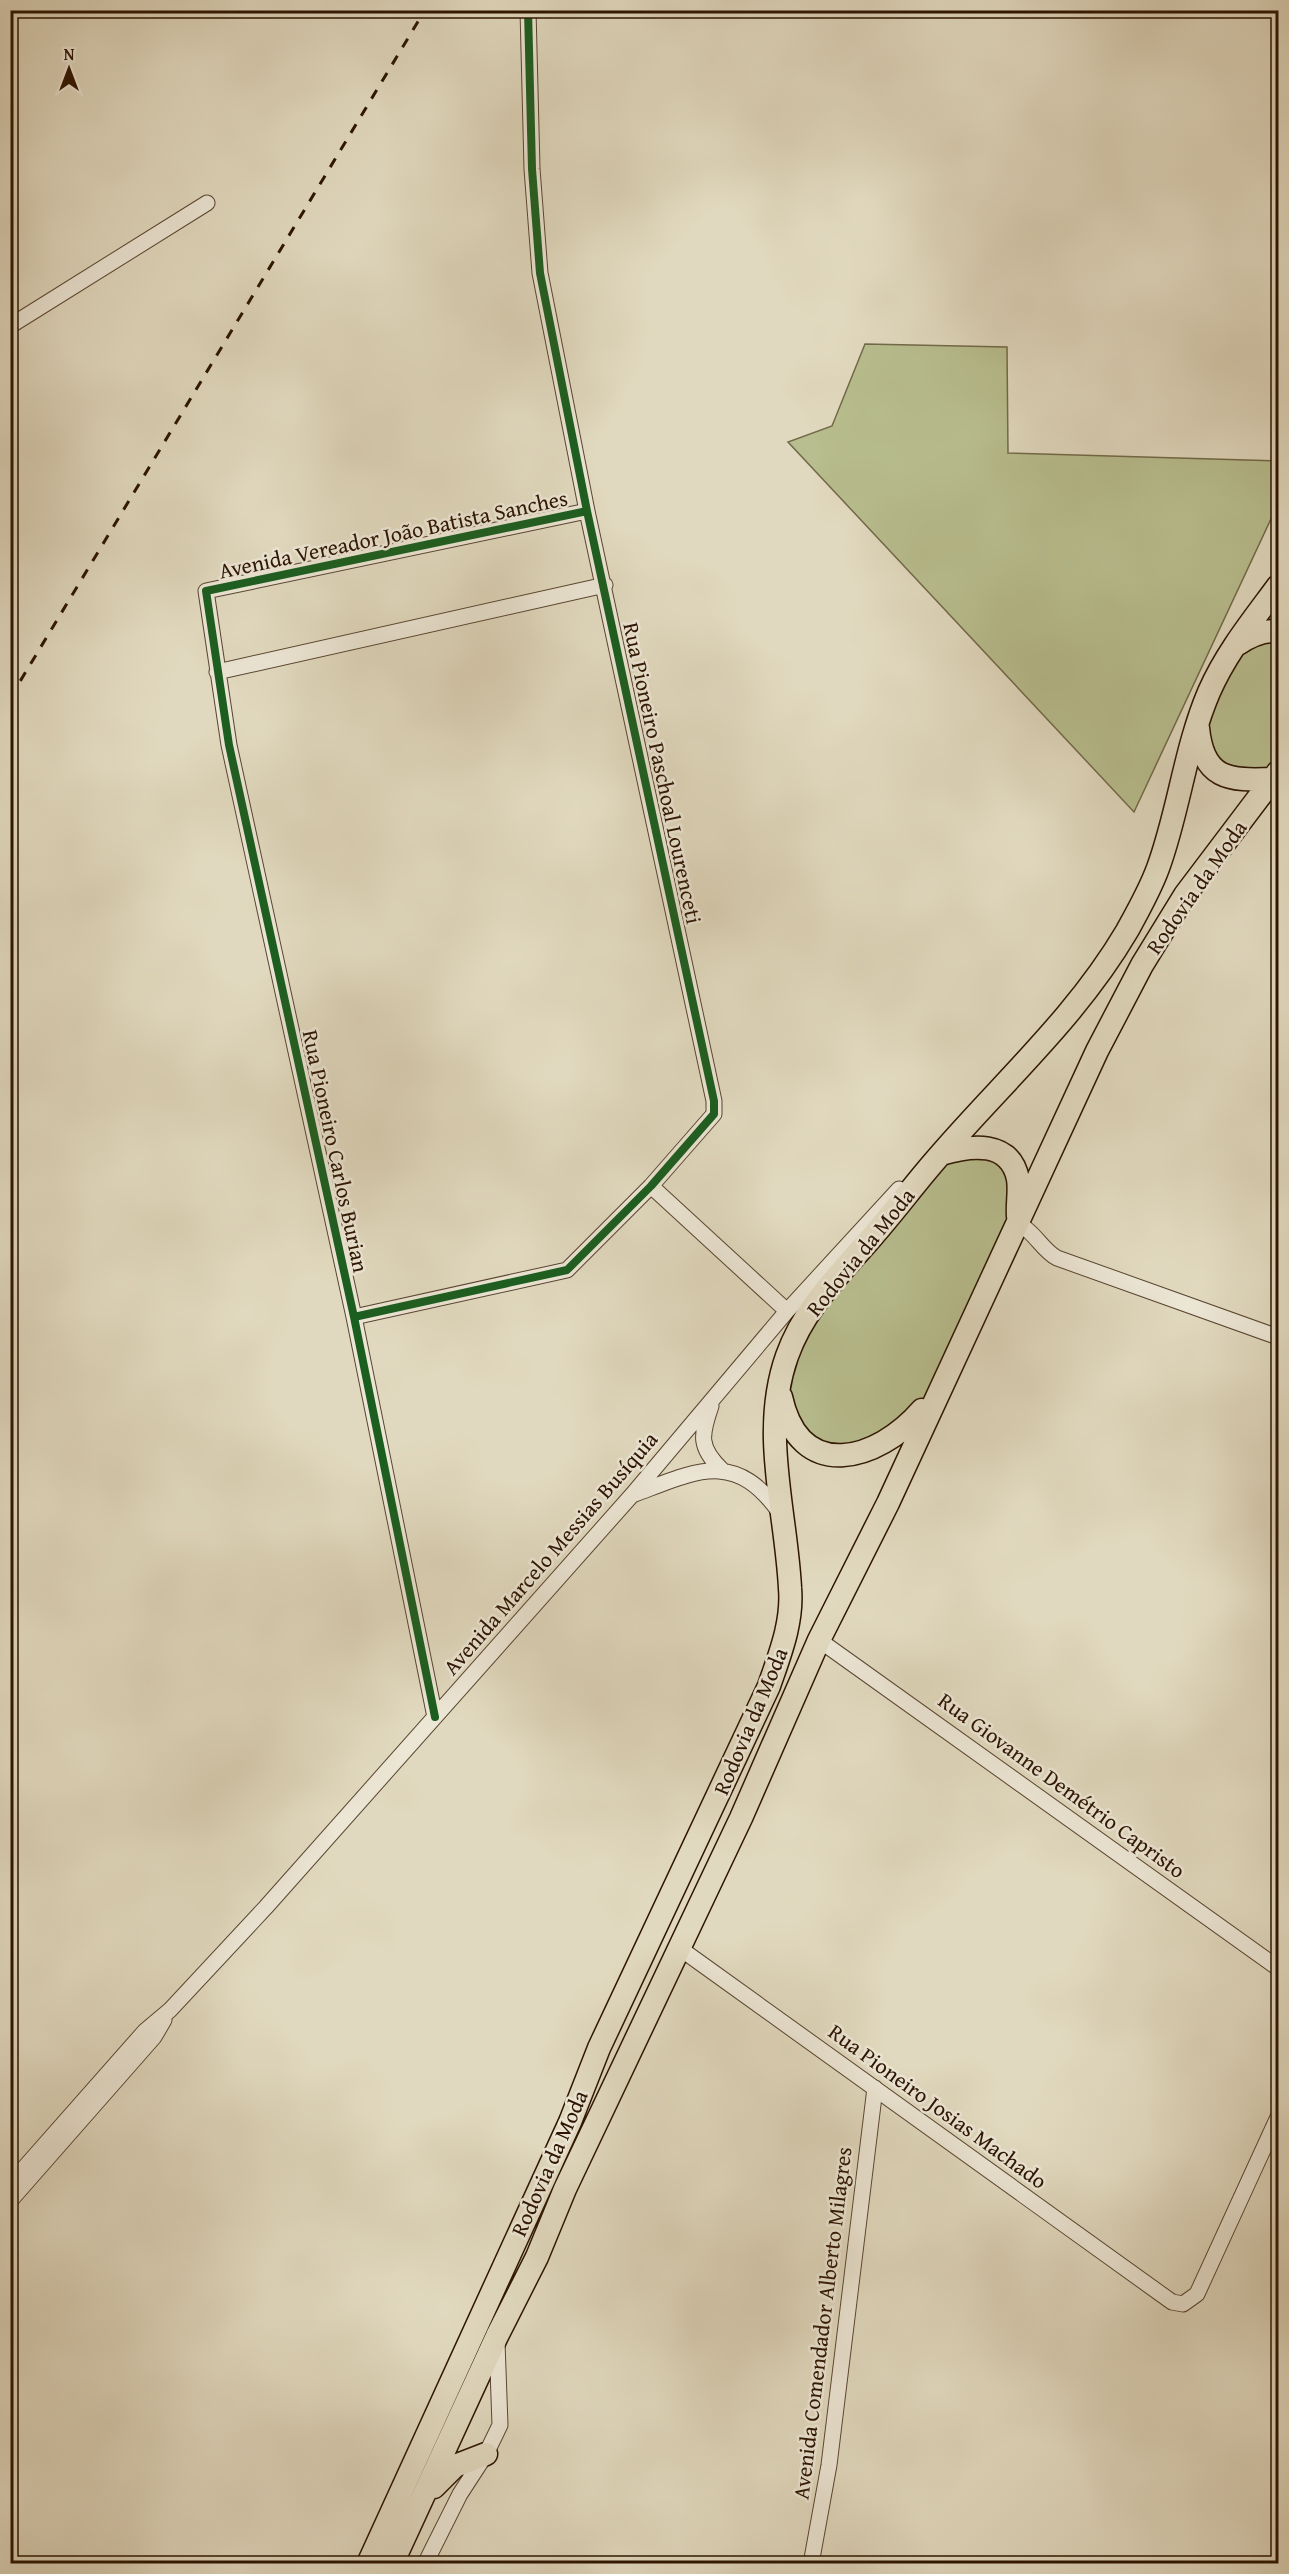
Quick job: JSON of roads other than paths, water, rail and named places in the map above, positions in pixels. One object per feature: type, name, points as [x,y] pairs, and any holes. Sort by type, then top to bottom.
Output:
[{"type":"highway","points":[[1232,648],[1278,586]]},
{"type":"highway","points":[[1232,648],[1252,635],[1269,630],[1278,631]]},
{"type":"highway","name":"Rodovia da Moda","points":[[368,2564],[570,2122],[599,2048],[769,1686],[787,1634],[791,1590],[774,1439],[778,1383],[796,1333],[822,1294],[940,1154],[1049,1036],[1087,990],[1126,932],[1158,868],[1197,723],[1232,648]]},
{"type":"highway","points":[[1197,723],[1200,748],[1218,773],[1237,780],[1277,775]]},
{"type":"highway","name":"Rodovia da Moda","points":[[392,2564],[496,2336],[537,2257],[565,2189],[741,1818],[819,1640],[888,1503],[936,1393],[1019,1224],[1096,1051],[1142,965],[1185,895],[1277,775]]},
{"type":"highway","points":[[940,1154],[964,1147],[982,1145],[1007,1157],[1015,1167],[1018,1182],[1019,1224]]},
{"type":"highway","points":[[778,1383],[785,1414],[801,1442],[816,1451],[835,1454],[865,1451],[899,1434],[936,1393]]},
{"type":"highway","points":[[419,2505],[446,2472],[486,2454]]},
{"type":"street","name":"Rua Pioneiro Paschoal Lourenceti","points":[[354,1317],[567,1270],[651,1186],[711,1121],[714,1101],[605,585],[587,511],[540,273],[532,169],[528,10]]},
{"type":"street","points":[[10,326],[207,203]]},
{"type":"street","name":"Avenida Vereador João Batista Sanches","points":[[206,591],[587,511]]},
{"type":"street","points":[[218,672],[605,585]]},
{"type":"street","name":"Rua Pioneiro Carlos Burian","points":[[206,591],[229,746],[354,1317],[435,1717]]},
{"type":"street","name":"Avenida Marcelo Messias Busíquia","points":[[10,2184],[63,2134],[154,2037],[170,2010],[632,1495],[787,1311],[907,1181],[940,1154]]},
{"type":"street","points":[[651,1186],[787,1311]]},
{"type":"street","points":[[1019,1224],[1042,1244],[1049,1254],[1057,1258],[1278,1337]]},
{"type":"street","points":[[714,1398],[702,1432],[703,1445],[722,1470],[754,1484],[768,1495],[781,1514]]},
{"type":"street","points":[[632,1495],[691,1473],[722,1470]]},
{"type":"street","name":"Rua Giovanne Demétrio Capristo","points":[[819,1640],[1278,1968]]},
{"type":"street","name":"Rua Pioneiro Josias Machado","points":[[678,1947],[1172,2302],[1184,2304],[1197,2294],[1278,2117]]},
{"type":"street","name":"Avenida Comendador Alberto Milagres","points":[[810,2564],[829,2465],[875,2088]]},
{"type":"street","name":"Avenida Marcelo Messias Busíquia","points":[[10,2201],[63,2134]]},
{"type":"street","points":[[425,2564],[465,2485],[486,2454],[500,2426],[496,2336]]},
{"type":"railway","points":[[10,698],[425,10]]}]
